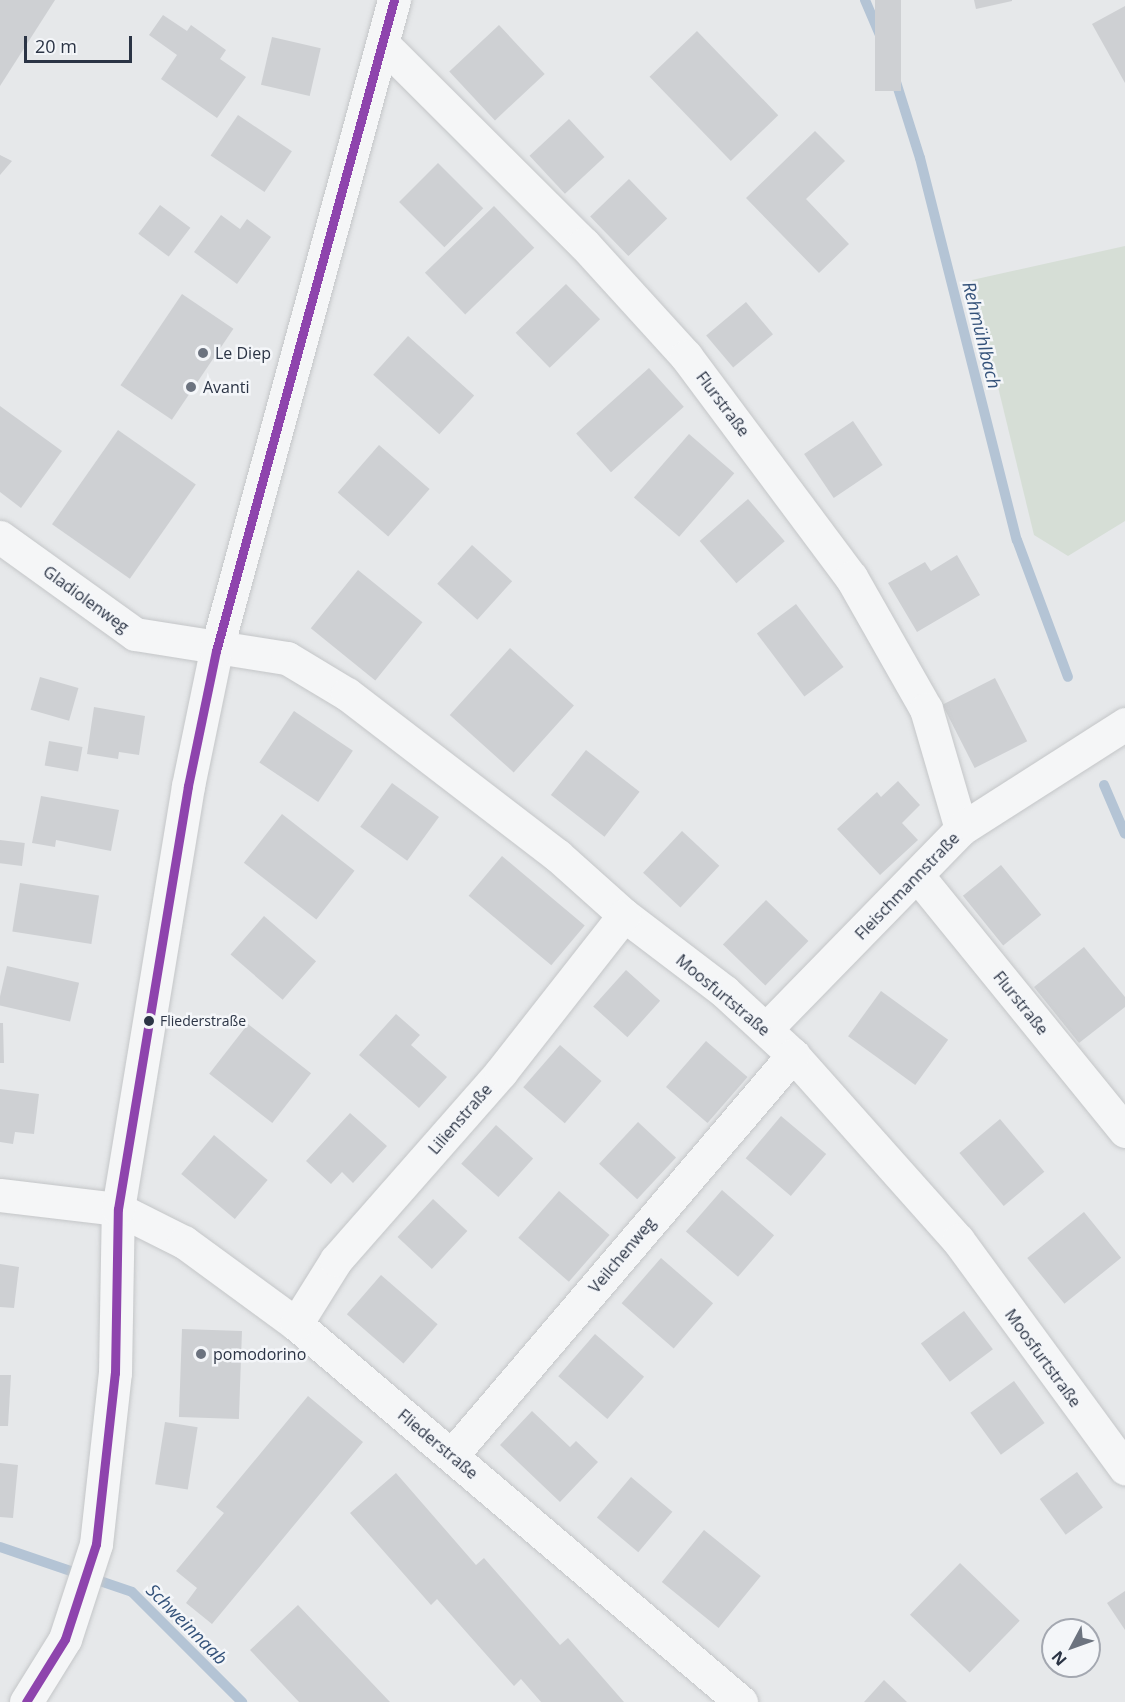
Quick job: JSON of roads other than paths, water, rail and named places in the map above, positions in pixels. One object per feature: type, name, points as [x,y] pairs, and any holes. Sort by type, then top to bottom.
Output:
[{"type":"street","points":[[26,1702],[65,1639],[96,1544],[115,1374],[118,1209],[188,786],[216,651],[296,349],[385,46],[394,0]]},
{"type":"street","name":"Flurstraße","points":[[385,46],[584,244],[686,356],[851,577],[926,708],[961,830]]},
{"type":"street","name":"Gladiolenweg","points":[[0,537],[135,634],[216,651]]},
{"type":"street","name":"Moosfurtstraße","points":[[216,651],[287,658],[347,694],[557,855],[624,915],[766,1029],[793,1055],[958,1240],[1125,1468]]},
{"type":"street","name":"Fleischmannstraße","points":[[766,1029],[961,830],[1125,723]]},
{"type":"street","name":"Flurstraße","points":[[917,875],[1125,1131]]},
{"type":"street","name":"Lilienstraße","points":[[296,1324],[336,1260],[501,1072],[624,915]]},
{"type":"street","name":"Veilchenweg","points":[[452,1455],[793,1055]]},
{"type":"street","name":"Fliederstraße","points":[[0,1195],[118,1209],[184,1242],[296,1324],[741,1702]]},
{"type":"waterway","name":"Rehmühlbach","points":[[865,0],[885,47],[920,158],[1017,540],[1068,677]]},
{"type":"waterway","name":"Rehmühlbach","points":[[1104,785],[1125,834]]},
{"type":"waterway","name":"Schweinnaab","points":[[0,1547],[132,1592],[242,1702]]},
{"type":"place","name":"Le Diep","points":[[203,353]]},
{"type":"place","name":"Avanti","points":[[191,387]]},
{"type":"place","name":"Fliederstraße","points":[[149,1021]]},
{"type":"place","name":"pomodorino","points":[[201,1354]]}]
